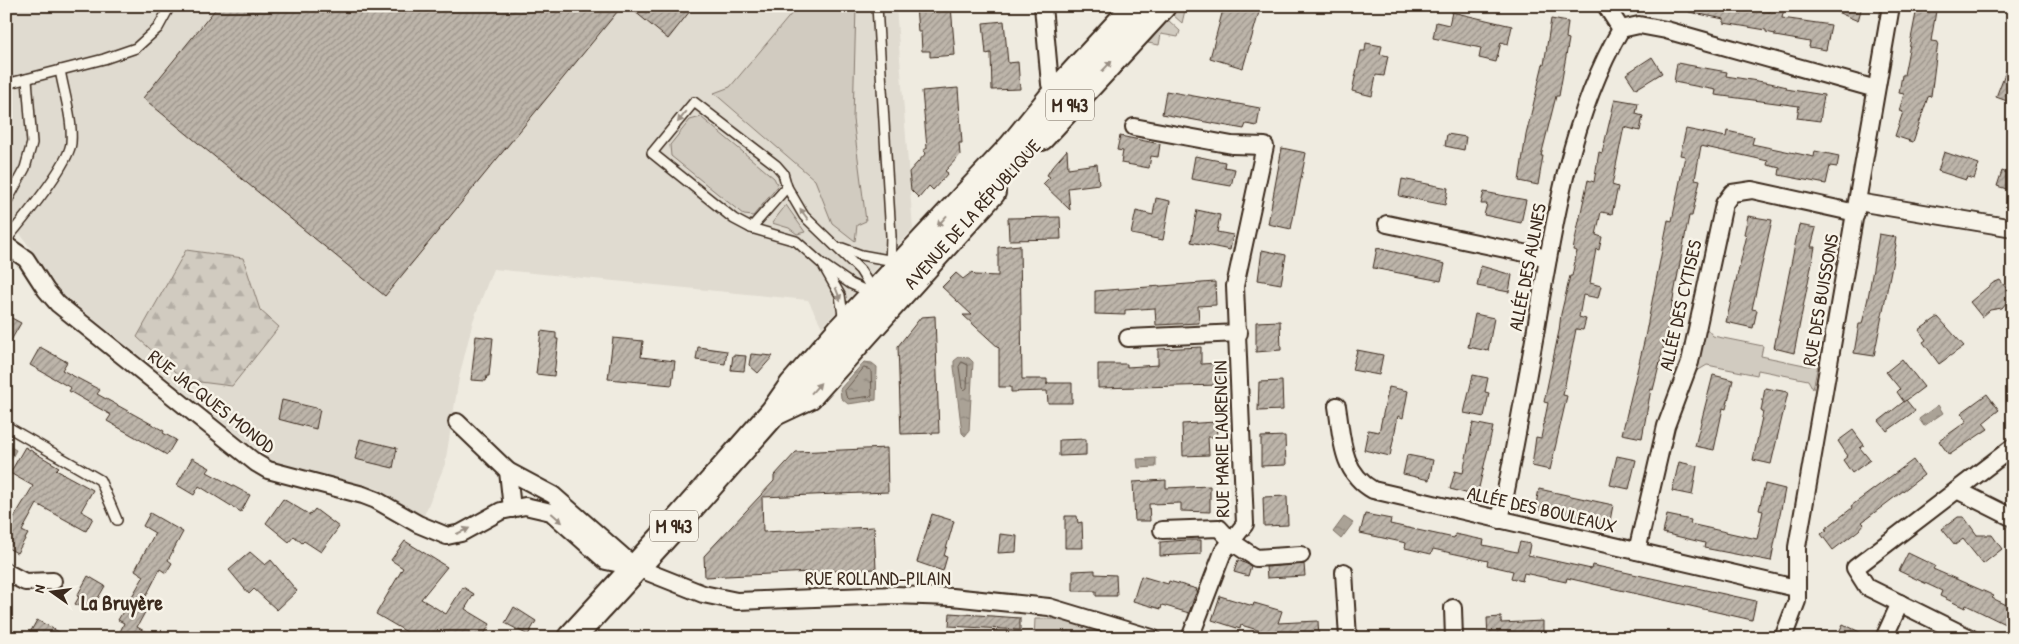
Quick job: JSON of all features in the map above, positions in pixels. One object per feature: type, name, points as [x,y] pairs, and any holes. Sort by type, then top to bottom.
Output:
[{"type":"main road","name":"AVENUE DE LA RÉPUBLIQUE","points":[[571,638],[774,412],[809,396],[888,284],[1012,147],[1055,94],[1136,6]]},
{"type":"main road","name":"AVENUE DE LA RÉPUBLIQUE","points":[[888,284],[1013,167],[1162,6]]},
{"type":"street","points":[[1042,6],[1050,84],[1055,94]]},
{"type":"street","points":[[1606,6],[1621,29],[1639,25],[1666,30],[1876,89]]},
{"type":"street","name":"RUE DES BUISSONS","points":[[1783,638],[1797,595],[1797,548],[1891,6]]},
{"type":"street","name":"ALLÉE DES AULNES","points":[[1500,520],[1548,258],[1569,165],[1604,58],[1621,29]]},
{"type":"street","name":"RUE MARIE LAURENCIN","points":[[1134,127],[1232,145],[1266,146],[1235,286],[1239,333],[1245,524],[1224,552],[1190,638]]},
{"type":"street","name":"ALLÉE DES CYTISES","points":[[1637,551],[1666,426],[1690,362],[1724,204],[1732,193],[1752,190],[1857,207],[2013,228]]},
{"type":"street","points":[[1387,224],[1548,258]]},
{"type":"street","name":"RUE JACQUES MONOD","points":[[6,245],[26,259],[46,290],[58,304],[256,463],[268,470],[376,500],[418,524],[447,536],[461,533],[501,510],[512,508]]},
{"type":"street","name":"RUE MARIE LAURENCIN","points":[[1128,338],[1239,333]]},
{"type":"street","name":"ALLÉE DES BOULEAUX","points":[[1337,406],[1346,459],[1354,475],[1362,483],[1386,494],[1637,551],[1797,595]]},
{"type":"street","points":[[457,422],[508,471],[552,495],[636,567]]},
{"type":"street","points":[[1970,638],[1867,587],[1855,568],[2013,447]]},
{"type":"street","points":[[508,471],[512,508],[524,506],[551,512],[606,561],[636,567]]},
{"type":"street","points":[[1958,490],[2013,518]]},
{"type":"street","name":"RUE MARIE LAURENCIN","points":[[1162,530],[1219,528],[1232,542],[1256,558],[1301,555]]},
{"type":"street","name":"RUE ROLLAND-PILAIN","points":[[636,567],[703,594],[737,601],[902,594],[971,598],[1049,607],[1152,638]]},
{"type":"street","points":[[6,572],[25,582],[53,581]]},
{"type":"street","points":[[1344,572],[1348,638]]},
{"type":"street","points":[[1884,638],[1900,604]]},
{"type":"street","points":[[1453,608],[1454,638]]},
{"type":"lane","points":[[6,84],[104,59],[136,48],[158,28],[170,6]]},
{"type":"lane","points":[[852,334],[888,284],[891,236],[876,6]]},
{"type":"lane","points":[[6,240],[32,208],[66,156],[71,144],[60,70]]},
{"type":"lane","points":[[6,202],[25,168],[32,143],[27,79]]},
{"type":"lane","points":[[694,102],[776,166],[783,173],[787,187],[804,216],[839,247],[860,270],[888,284],[855,287],[822,264],[796,241],[751,228],[734,218],[652,153],[694,102]]},
{"type":"lane","points":[[751,228],[787,187]]},
{"type":"lane","points":[[839,247],[861,255],[888,284]]},
{"type":"lane","points":[[822,264],[840,295],[852,334]]},
{"type":"lane","points":[[6,426],[100,480],[117,520]]},
{"type":"shaded area","points":[[6,6],[896,6],[913,229],[822,327],[808,300],[493,269],[473,321],[459,378],[445,464],[423,518],[378,489],[272,462],[61,293],[19,232],[6,222]]},
{"type":"green space","points":[[798,6],[856,6],[853,119],[866,221],[857,225],[855,241],[832,223],[815,180],[714,93],[730,87]]},
{"type":"green space","points":[[1181,6],[1186,6],[1182,23],[1173,15]]},
{"type":"green space","points":[[1168,20],[1180,31],[1178,37],[1161,34],[1159,45],[1148,43]]},
{"type":"green space","points":[[701,117],[774,178],[778,186],[753,216],[744,215],[671,156],[670,145],[690,120]]},
{"type":"green space","points":[[786,205],[805,232],[797,234],[789,228],[772,223]]},
{"type":"green space","points":[[186,250],[243,258],[260,310],[279,327],[232,386],[184,380],[137,337]]},
{"type":"green space","points":[[1706,328],[1713,336],[1763,346],[1761,356],[1809,366],[1819,360],[1813,389],[1808,380],[1758,370],[1757,375],[1707,365],[1697,371]]},
{"type":"green space","points":[[1035,619],[1061,619],[1121,638],[1034,638]]},
{"type":"water","points":[[959,357],[969,358],[973,362],[969,431],[965,436],[962,433],[954,367],[954,361]]},
{"type":"water","points":[[864,362],[872,363],[877,367],[876,400],[848,404],[841,398],[840,389]]},
{"type":"water","points":[[1938,405],[1943,413],[1924,426],[1919,419]]},
{"type":"water","points":[[9,446],[16,450],[6,469],[6,451]]},
{"type":"water","points":[[1156,458],[1156,467],[1138,468],[1137,459]]},
{"type":"water","points":[[1344,517],[1353,523],[1341,539],[1333,532]]},
{"type":"water","points":[[1068,631],[1087,638],[1060,638],[1064,632]]},
{"type":"building","points":[[218,6],[622,6],[385,296],[143,98]]},
{"type":"building","points":[[628,6],[694,6],[668,39]]},
{"type":"building","points":[[916,6],[951,6],[955,55],[930,57],[930,51],[922,51],[921,32],[918,32]]},
{"type":"building","points":[[1224,6],[1246,6],[1245,8],[1259,12],[1243,68],[1210,58]]},
{"type":"building","points":[[1690,6],[1737,6],[1770,12],[1770,6],[1784,9],[1782,18],[1831,25],[1826,50],[1809,47],[1810,42],[1775,36],[1775,34],[1766,32],[1766,30],[1724,23],[1724,19],[1689,12]]},
{"type":"building","points":[[1823,6],[1862,6],[1858,21]]},
{"type":"building","points":[[1917,8],[1936,11],[1931,41],[1938,42],[1931,96],[1928,97],[1913,142],[1895,136],[1903,112],[1899,111],[1904,94],[1899,93]]},
{"type":"building","points":[[1452,12],[1512,26],[1508,44],[1501,42],[1496,62],[1479,58],[1481,48],[1433,38],[1436,22],[1449,25]]},
{"type":"building","points":[[1551,19],[1568,22],[1566,38],[1569,39],[1559,96],[1556,96],[1541,156],[1543,156],[1538,185],[1519,181],[1526,135],[1544,65]]},
{"type":"building","points":[[1004,21],[1008,63],[1018,62],[1020,89],[992,90],[991,53],[986,54],[983,23]]},
{"type":"building","points":[[1366,43],[1382,46],[1380,54],[1388,56],[1384,76],[1376,75],[1372,96],[1352,91],[1361,51],[1365,51]]},
{"type":"building","points":[[2012,55],[2013,86],[2007,101],[1996,97]]},
{"type":"building","points":[[1652,57],[1662,73],[1636,89],[1626,74]]},
{"type":"building","points":[[1677,63],[1727,72],[1726,76],[1770,83],[1787,87],[1786,89],[1824,95],[1820,121],[1797,118],[1799,106],[1715,95],[1716,90],[1674,82]]},
{"type":"building","points":[[958,88],[962,143],[959,143],[960,155],[945,171],[948,173],[933,190],[929,186],[919,198],[911,190],[909,172],[926,153],[923,151],[927,148],[922,91]]},
{"type":"building","points":[[1166,91],[1260,108],[1257,126],[1246,124],[1244,129],[1162,114]]},
{"type":"building","points":[[1615,99],[1638,103],[1636,114],[1643,116],[1640,131],[1624,127],[1612,185],[1618,187],[1612,214],[1601,212],[1596,235],[1602,237],[1599,250],[1596,249],[1590,283],[1601,286],[1598,298],[1583,295],[1579,317],[1586,319],[1583,330],[1576,329],[1563,395],[1567,396],[1550,470],[1532,466],[1536,437],[1541,438],[1548,403],[1544,402],[1561,314],[1577,251],[1573,250],[1588,180],[1594,182],[1599,152],[1602,153]]},
{"type":"building","points":[[1686,129],[1726,137],[1727,131],[1754,137],[1752,144],[1814,157],[1815,151],[1839,156],[1837,167],[1830,166],[1826,184],[1779,175],[1780,168],[1767,165],[1768,161],[1701,146],[1695,179],[1700,180],[1692,216],[1689,216],[1664,346],[1653,390],[1651,389],[1642,438],[1622,434],[1644,342],[1668,220],[1672,221],[1685,156],[1680,155]]},
{"type":"building","points":[[1447,134],[1466,137],[1464,150],[1445,146]]},
{"type":"building","points":[[1120,136],[1160,144],[1158,157],[1151,156],[1149,168],[1121,163],[1123,151],[1117,150]]},
{"type":"building","points":[[1282,148],[1306,153],[1291,229],[1268,224]]},
{"type":"building","points":[[1067,150],[1068,168],[1097,164],[1099,184],[1068,188],[1070,210],[1043,184],[1050,177],[1047,175],[1052,167]]},
{"type":"building","points":[[1944,152],[1979,164],[1974,179],[1967,177],[1966,180],[1938,171]]},
{"type":"building","points":[[1195,156],[1225,162],[1224,167],[1235,169],[1231,186],[1191,179]]},
{"type":"building","points":[[2002,171],[2013,175],[2013,191],[1997,186]]},
{"type":"building","points":[[1402,179],[1448,188],[1445,205],[1399,196]]},
{"type":"building","points":[[1484,192],[1526,200],[1521,223],[1484,215],[1487,204],[1481,204]]},
{"type":"building","points":[[1156,198],[1170,201],[1163,240],[1131,234],[1136,211],[1153,215]]},
{"type":"building","points":[[1197,210],[1220,215],[1217,232],[1233,235],[1230,250],[1191,242]]},
{"type":"building","points":[[1748,216],[1772,220],[1752,309],[1757,310],[1753,328],[1726,322],[1747,235],[1744,234]]},
{"type":"building","points":[[1060,217],[1061,239],[1009,240],[1008,218]]},
{"type":"building","points":[[1799,225],[1816,228],[1811,247],[1815,247],[1794,353],[1774,348]]},
{"type":"building","points":[[1879,234],[1896,237],[1896,245],[1874,356],[1854,353],[1859,324],[1862,324],[1868,298]]},
{"type":"building","points":[[1020,245],[1022,379],[1047,379],[1047,383],[1072,383],[1072,403],[1048,403],[1047,391],[1011,392],[1011,387],[999,387],[999,348],[963,315],[972,315],[942,287],[956,273],[963,279],[972,272],[975,275],[998,276],[998,247]]},
{"type":"building","points":[[1377,248],[1445,264],[1441,281],[1373,268]]},
{"type":"building","points":[[1262,250],[1286,255],[1281,284],[1258,280]]},
{"type":"building","points":[[1481,266],[1512,275],[1509,292],[1477,286]]},
{"type":"building","points":[[2000,280],[2012,296],[2002,308],[1990,310],[1982,317],[1970,302],[1993,283]]},
{"type":"building","points":[[1215,282],[1216,305],[1198,306],[1199,323],[1156,325],[1155,308],[1125,310],[1125,315],[1095,314],[1095,291]]},
{"type":"building","points":[[1475,314],[1494,318],[1488,351],[1468,347]]},
{"type":"building","points":[[6,315],[21,323],[6,349]]},
{"type":"building","points":[[935,316],[939,433],[901,434],[898,346],[921,317]]},
{"type":"building","points":[[1938,317],[1964,346],[1939,364],[1923,342],[1926,340],[1919,330]]},
{"type":"building","points":[[1280,321],[1281,350],[1256,352],[1256,322]]},
{"type":"building","points":[[541,331],[556,333],[556,339],[558,339],[554,376],[536,374]]},
{"type":"building","points":[[476,336],[493,338],[489,376],[487,376],[486,381],[471,380]]},
{"type":"building","points":[[613,338],[643,341],[641,357],[675,361],[672,385],[608,379]]},
{"type":"building","points":[[40,347],[67,362],[62,370],[100,390],[97,394],[164,431],[163,433],[176,440],[167,455],[107,421],[111,415],[69,391],[71,388],[30,365]]},
{"type":"building","points":[[698,347],[727,351],[725,364],[696,360]]},
{"type":"building","points":[[1201,347],[1201,364],[1219,363],[1220,385],[1098,388],[1098,364],[1127,364],[1127,367],[1158,365],[1158,349]]},
{"type":"building","points":[[1357,350],[1383,355],[1379,375],[1352,370]]},
{"type":"building","points":[[751,354],[773,356],[758,373],[749,365]]},
{"type":"building","points":[[733,355],[746,356],[744,371],[731,370]]},
{"type":"building","points":[[1902,359],[1924,387],[1904,402],[1897,392],[1900,389],[1886,372]]},
{"type":"building","points":[[1473,375],[1488,378],[1485,392],[1489,393],[1484,417],[1464,413]]},
{"type":"building","points":[[1713,375],[1733,380],[1726,409],[1723,408],[1714,450],[1695,446]]},
{"type":"building","points":[[1282,381],[1283,410],[1258,411],[1259,382]]},
{"type":"building","points":[[1389,387],[1408,391],[1403,418],[1398,416],[1390,456],[1364,450],[1368,430],[1379,432]]},
{"type":"building","points":[[1765,388],[1788,392],[1771,464],[1753,460],[1763,412],[1761,411]]},
{"type":"building","points":[[1987,394],[1999,410],[1983,423],[1988,429],[1949,455],[1939,441],[1967,421],[1961,413]]},
{"type":"building","points":[[282,400],[320,409],[316,429],[278,419]]},
{"type":"building","points":[[1906,400],[1915,411],[1887,431],[1879,421]]},
{"type":"building","points":[[1216,422],[1217,437],[1208,437],[1209,455],[1183,456],[1182,424]]},
{"type":"building","points":[[1473,423],[1493,427],[1477,496],[1450,489],[1455,471],[1463,473]]},
{"type":"building","points":[[1853,430],[1864,445],[1860,448],[1870,460],[1852,473],[1843,460],[1848,456],[1838,441]]},
{"type":"building","points":[[1285,436],[1286,465],[1261,466],[1261,437]]},
{"type":"building","points":[[360,439],[397,448],[393,468],[355,459]]},
{"type":"building","points":[[1086,439],[1086,455],[1059,456],[1059,440]]},
{"type":"building","points":[[25,447],[59,467],[56,470],[93,490],[81,511],[93,518],[86,531],[37,504],[22,531],[28,534],[17,553],[6,547],[6,522],[10,524],[33,486],[10,473]]},
{"type":"building","points":[[887,448],[888,492],[762,497],[763,532],[874,527],[876,569],[705,577],[704,556],[774,481],[774,476],[796,452]]},
{"type":"building","points":[[1407,455],[1433,460],[1429,480],[1403,474]]},
{"type":"building","points":[[1617,456],[1636,460],[1629,489],[1610,485]]},
{"type":"building","points":[[192,458],[210,468],[207,472],[250,495],[241,512],[199,486],[194,495],[177,485]]},
{"type":"building","points":[[1913,460],[1924,475],[1862,522],[1864,524],[1859,530],[1833,550],[1821,534],[1827,530],[1825,529],[1852,508],[1851,506]]},
{"type":"building","points":[[1679,462],[1697,466],[1692,495],[1672,491]]},
{"type":"building","points":[[1166,480],[1166,488],[1210,486],[1210,512],[1181,511],[1181,503],[1149,504],[1150,521],[1135,521],[1133,482]]},
{"type":"building","points":[[1765,484],[1785,489],[1771,561],[1704,548],[1705,543],[1663,533],[1667,515],[1691,520],[1690,524],[1757,539],[1763,511],[1759,510]]},
{"type":"building","points":[[1539,489],[1613,505],[1609,526],[1535,509]]},
{"type":"building","points":[[1287,496],[1288,525],[1264,526],[1263,497]]},
{"type":"building","points":[[283,499],[310,515],[315,509],[339,527],[321,552],[304,541],[302,543],[294,536],[289,542],[266,523]]},
{"type":"building","points":[[150,513],[183,532],[168,560],[172,563],[166,573],[160,569],[144,600],[150,603],[137,627],[157,638],[130,638],[120,632],[124,623],[118,620],[144,576],[135,570],[155,533],[143,526]]},
{"type":"building","points":[[932,514],[954,521],[944,556],[947,557],[943,571],[917,562]]},
{"type":"building","points":[[1365,514],[1391,519],[1390,524],[1454,538],[1455,534],[1484,540],[1483,545],[1517,552],[1520,542],[1530,544],[1528,555],[1591,569],[1592,565],[1756,601],[1752,620],[1567,578],[1566,582],[1524,573],[1522,581],[1511,578],[1513,571],[1487,565],[1488,561],[1433,549],[1431,554],[1405,548],[1406,543],[1360,533]]},
{"type":"building","points":[[1065,516],[1077,516],[1078,523],[1082,522],[1083,548],[1065,548]]},
{"type":"building","points":[[1958,517],[1964,517],[1977,535],[1992,535],[2002,549],[1983,564],[1963,539],[1955,545],[1942,529]]},
{"type":"building","points":[[1000,534],[1017,536],[1016,552],[998,553]]},
{"type":"building","points":[[1201,540],[1201,554],[1160,556],[1160,542]]},
{"type":"building","points":[[405,541],[447,567],[421,599],[446,614],[463,587],[474,594],[465,609],[490,624],[482,638],[417,638],[376,614],[403,568],[391,560]]},
{"type":"building","points":[[250,552],[265,565],[271,560],[297,591],[277,610],[254,589],[249,594],[229,570]]},
{"type":"building","points":[[1908,553],[1935,566],[1933,569],[1988,593],[1994,596],[1992,598],[2013,608],[2013,628],[1966,605],[1965,608],[1940,596],[1942,591],[1899,571]]},
{"type":"building","points":[[1238,560],[1251,566],[1248,576],[1234,572]]},
{"type":"building","points":[[1304,564],[1305,576],[1267,578],[1266,567]]},
{"type":"building","points":[[1095,570],[1095,574],[1116,575],[1117,596],[1096,596],[1096,591],[1073,591],[1073,571]]},
{"type":"building","points":[[88,576],[105,586],[90,612],[75,604],[79,597],[77,596]]},
{"type":"building","points":[[1141,576],[1168,584],[1169,581],[1197,589],[1189,613],[1162,605],[1161,609],[1133,601]]},
{"type":"building","points":[[1220,596],[1253,606],[1254,603],[1282,611],[1278,623],[1318,621],[1319,638],[1284,638],[1241,625],[1240,629],[1212,620]]},
{"type":"building","points":[[514,607],[536,621],[528,635],[505,623]]},
{"type":"building","points":[[950,613],[1020,618],[1020,630],[949,626]]},
{"type":"building","points":[[1501,617],[1501,623],[1543,621],[1543,638],[1488,638],[1487,618]]},
{"type":"building","points":[[37,620],[70,638],[27,638]]},
{"type":"building","points":[[1843,624],[1872,638],[1836,638]]},
{"type":"district","name":"La Bruyère","points":[[122,602]]}]
